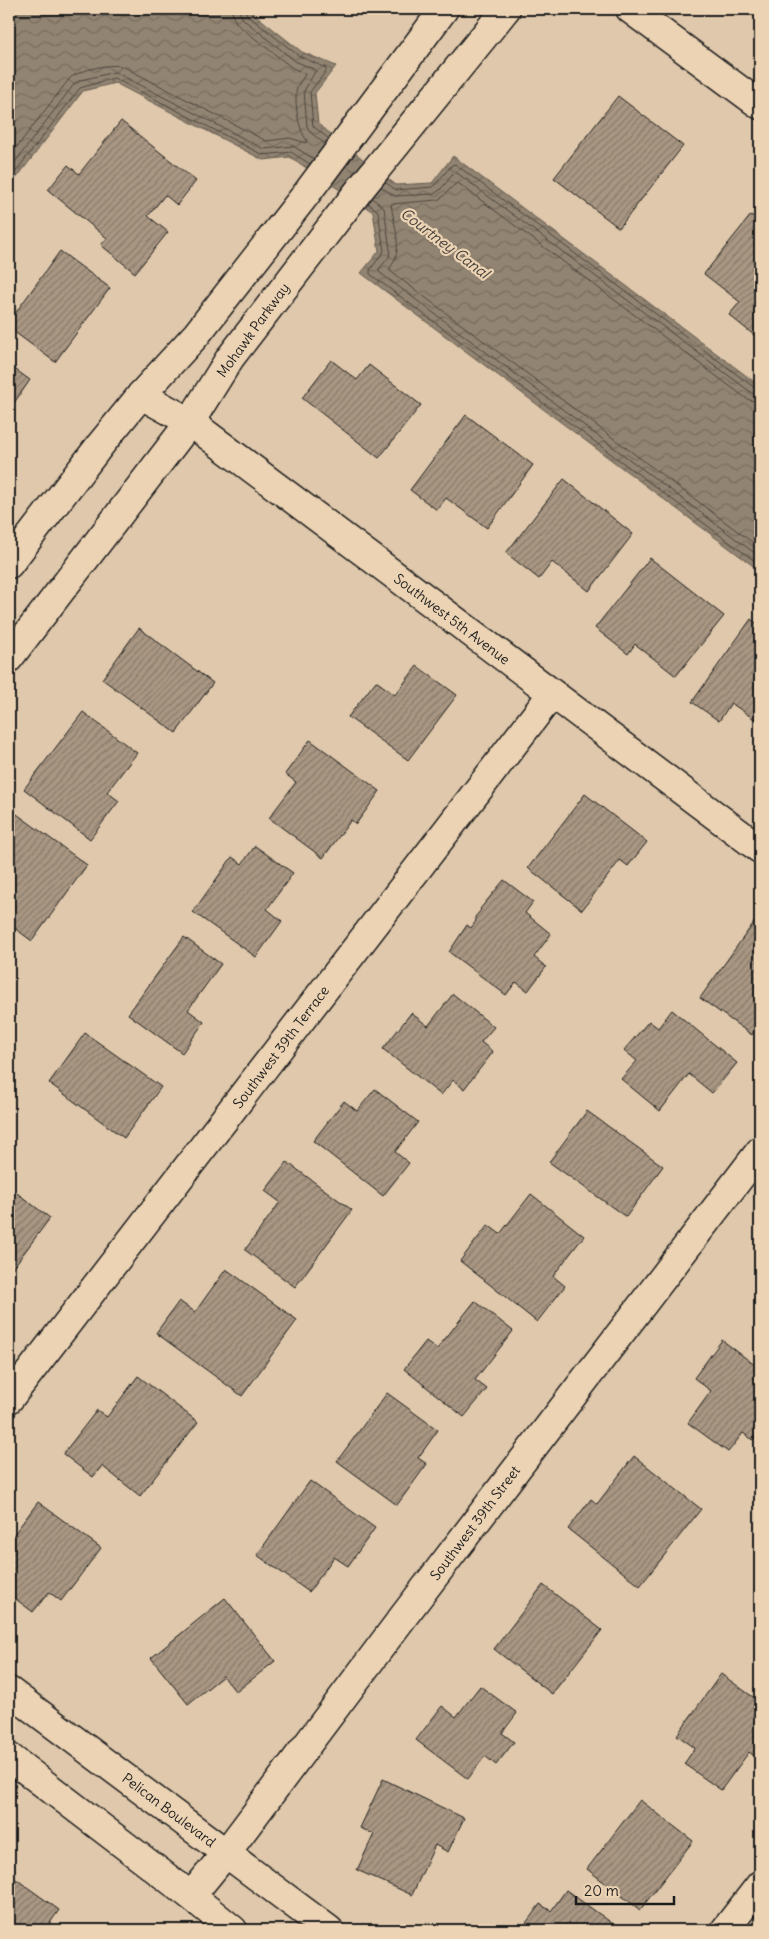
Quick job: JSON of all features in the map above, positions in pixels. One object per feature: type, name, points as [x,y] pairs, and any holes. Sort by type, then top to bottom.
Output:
[{"type":"street","points":[[9,564],[141,395],[196,335],[307,193],[444,9]]},
{"type":"street","name":"Mohawk Parkway","points":[[9,658],[190,422],[230,358],[361,188],[506,9]]},
{"type":"street","points":[[630,9],[760,105]]},
{"type":"street","name":"Southwest 5th Avenue","points":[[141,395],[190,422],[760,849]]},
{"type":"street","name":"Southwest 39th Terrace","points":[[9,1399],[552,694]]},
{"type":"street","name":"Southwest 39th Street","points":[[191,1896],[226,1853],[409,1609],[760,1151]]},
{"type":"street","name":"Pelican Boulevard","points":[[9,1691],[329,1930]]},
{"type":"street","points":[[9,1757],[233,1930]]},
{"type":"street","points":[[725,1930],[760,1885]]},
{"type":"water","name":"Courtney Canal","points":[[9,9],[248,9],[302,52],[336,66],[315,93],[318,124],[396,185],[432,183],[453,156],[760,386],[760,571],[361,273],[379,251],[373,212],[290,157],[263,160],[115,83],[83,91],[9,188]]},
{"type":"building","points":[[618,96],[683,146],[619,228],[554,178]]},
{"type":"building","points":[[121,121],[196,181],[177,205],[165,195],[148,216],[168,232],[135,273],[101,245],[107,238],[48,190],[68,165],[79,174]]},
{"type":"building","points":[[751,215],[760,222],[760,340],[729,315],[740,302],[704,274]]},
{"type":"building","points":[[60,251],[110,288],[55,362],[9,328],[9,322]]},
{"type":"building","points":[[331,360],[357,380],[369,365],[421,405],[379,458],[302,398]]},
{"type":"building","points":[[9,365],[30,380],[9,410]]},
{"type":"building","points":[[466,415],[533,465],[487,528],[446,498],[437,510],[410,490]]},
{"type":"building","points":[[564,479],[633,534],[589,591],[552,562],[539,579],[506,553]]},
{"type":"building","points":[[650,558],[724,616],[676,676],[635,644],[628,654],[595,628]]},
{"type":"building","points":[[751,619],[760,626],[760,723],[731,703],[719,721],[692,702]]},
{"type":"building","points":[[139,628],[213,683],[176,733],[102,679]]},
{"type":"building","points":[[417,666],[457,695],[408,760],[348,717],[376,681],[395,695]]},
{"type":"building","points":[[83,712],[137,753],[107,792],[119,801],[90,839],[24,789]]},
{"type":"building","points":[[310,740],[380,791],[356,824],[351,820],[323,858],[269,818],[296,782],[285,774]]},
{"type":"building","points":[[585,794],[647,842],[628,866],[620,860],[582,910],[528,868]]},
{"type":"building","points":[[14,812],[87,865],[32,941],[9,924],[9,819]]},
{"type":"building","points":[[255,846],[293,873],[267,909],[282,921],[256,957],[193,912],[232,857],[242,864]]},
{"type":"building","points":[[504,880],[533,902],[525,913],[551,934],[534,957],[546,967],[528,991],[516,982],[506,995],[449,952],[467,925],[471,928],[476,921],[475,917],[480,909]]},
{"type":"building","points":[[755,921],[760,925],[760,1023],[752,1035],[700,998]]},
{"type":"building","points":[[184,937],[221,964],[188,1010],[204,1022],[182,1053],[128,1014]]},
{"type":"building","points":[[453,994],[494,1027],[481,1042],[493,1052],[464,1089],[453,1080],[441,1095],[383,1049],[411,1013],[428,1026]]},
{"type":"building","points":[[672,1010],[737,1063],[712,1093],[689,1074],[660,1111],[621,1079],[637,1061],[624,1050],[649,1021],[658,1028]]},
{"type":"building","points":[[85,1033],[161,1087],[124,1138],[49,1083]]},
{"type":"building","points":[[375,1089],[418,1122],[395,1152],[409,1163],[383,1196],[313,1141],[344,1101],[357,1111]]},
{"type":"building","points":[[587,1111],[663,1166],[626,1217],[549,1162]]},
{"type":"building","points":[[287,1162],[352,1210],[295,1287],[245,1250],[280,1202],[265,1191]]},
{"type":"building","points":[[9,1187],[50,1218],[9,1273]]},
{"type":"building","points":[[531,1194],[584,1236],[553,1276],[565,1286],[537,1322],[460,1261],[488,1225],[500,1234]]},
{"type":"building","points":[[226,1269],[297,1320],[242,1396],[156,1333],[179,1301],[195,1312]]},
{"type":"building","points":[[475,1301],[513,1331],[475,1380],[487,1389],[464,1417],[404,1369],[426,1341],[437,1349]]},
{"type":"building","points":[[722,1340],[760,1369],[760,1429],[753,1440],[743,1433],[728,1452],[688,1423],[711,1391],[694,1378]]},
{"type":"building","points":[[138,1376],[198,1422],[140,1496],[102,1466],[93,1477],[63,1454],[97,1410],[107,1417]]},
{"type":"building","points":[[387,1393],[438,1430],[418,1458],[427,1464],[397,1505],[337,1461]]},
{"type":"building","points":[[634,1456],[701,1509],[640,1586],[568,1529],[591,1499],[597,1504]]},
{"type":"building","points":[[310,1481],[375,1528],[348,1566],[334,1557],[309,1592],[257,1555]]},
{"type":"building","points":[[38,1502],[101,1548],[61,1601],[49,1592],[33,1612],[9,1594],[9,1541]]},
{"type":"building","points":[[543,1585],[602,1630],[552,1694],[494,1649]]},
{"type":"building","points":[[225,1598],[275,1661],[236,1692],[223,1676],[188,1704],[151,1658]]},
{"type":"building","points":[[721,1674],[760,1702],[760,1760],[749,1752],[721,1790],[684,1764],[695,1748],[677,1735]]},
{"type":"building","points":[[480,1686],[517,1713],[502,1733],[514,1742],[496,1765],[485,1756],[468,1779],[416,1740],[442,1706],[456,1717]]},
{"type":"building","points":[[383,1779],[464,1818],[448,1852],[435,1845],[412,1895],[357,1870],[374,1834],[360,1828]]},
{"type":"building","points":[[640,1800],[693,1841],[640,1910],[587,1869]]},
{"type":"building","points":[[9,1874],[59,1910],[45,1930],[9,1930]]},
{"type":"building","points":[[566,1890],[616,1926],[613,1930],[521,1930],[540,1904],[551,1911]]}]
